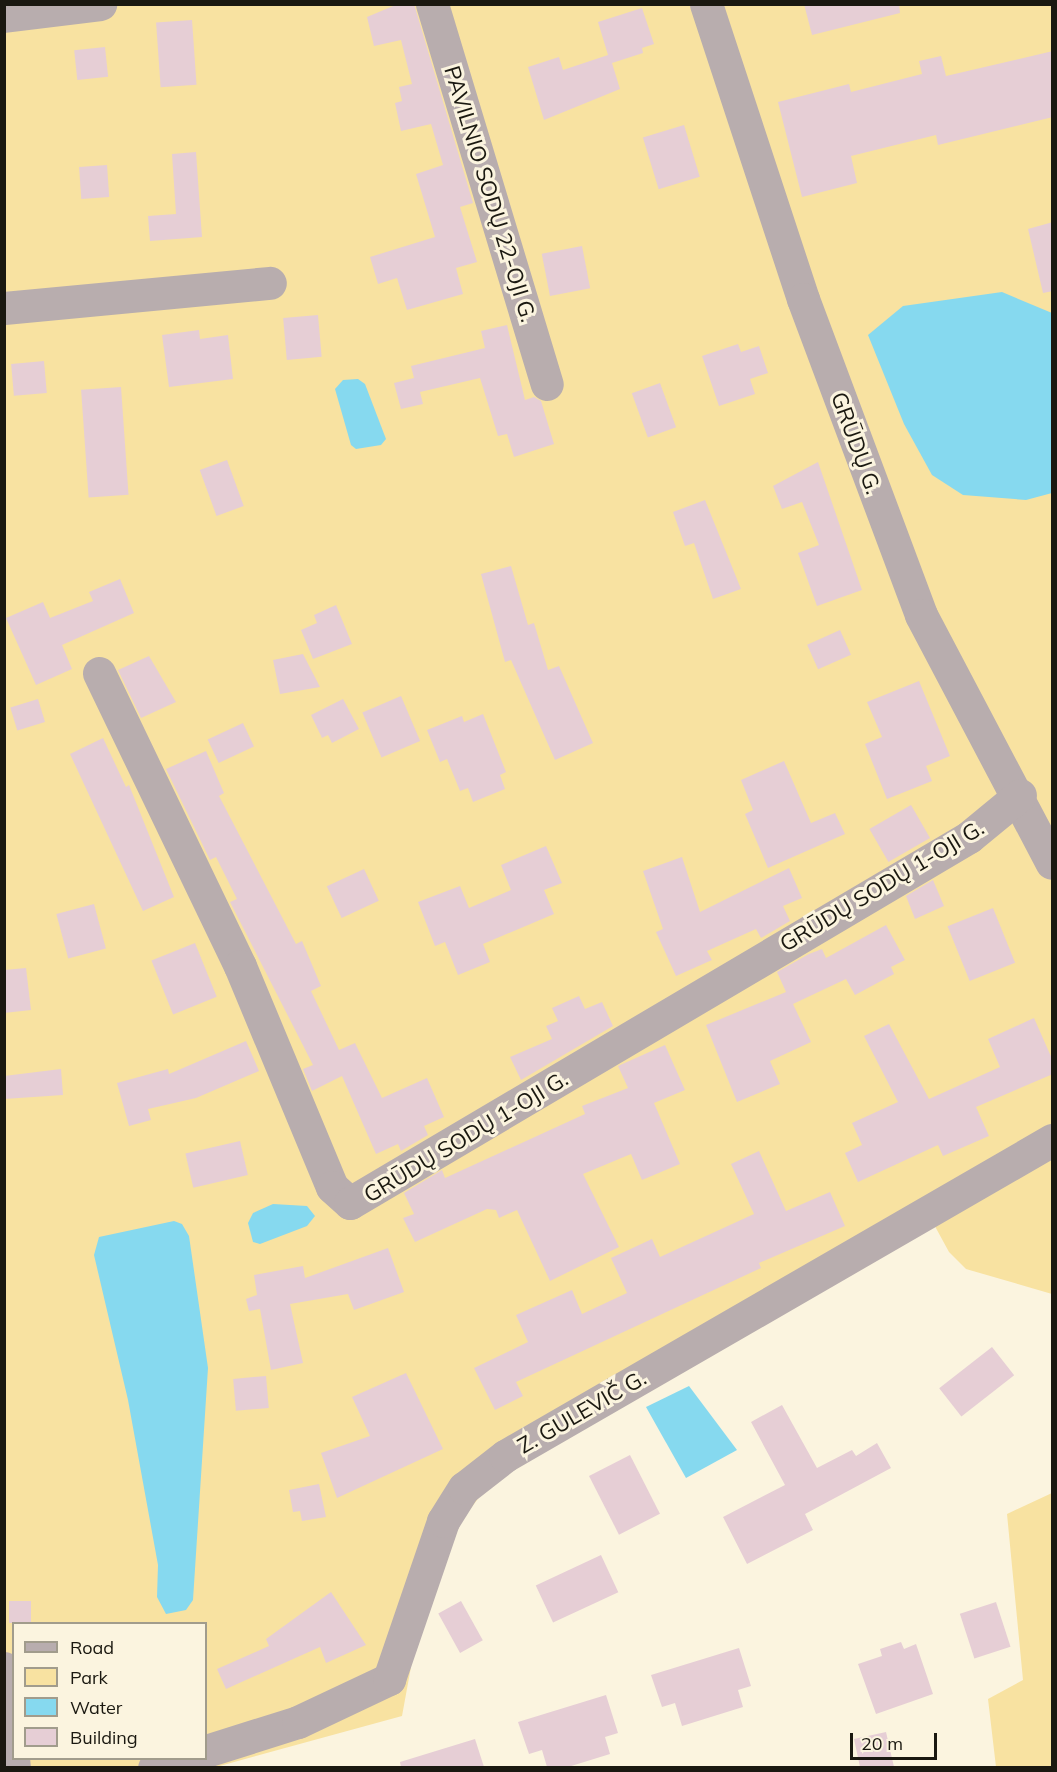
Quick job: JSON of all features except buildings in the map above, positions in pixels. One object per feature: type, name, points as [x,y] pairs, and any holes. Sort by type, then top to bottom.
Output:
[{"type":"street","points":[[4,16],[100,4]]},
{"type":"street","name":"PAVILNIO SODŲ 22-OJI G.","points":[[432,4],[547,384]]},
{"type":"street","name":"GRŪDŲ G.","points":[[706,4],[803,299],[921,615],[1020,795],[1053,862]]},
{"type":"street","points":[[4,308],[270,284]]},
{"type":"street","name":"GRŪDŲ SODŲ 1-OJI G.","points":[[99,673],[240,966],[332,1187],[350,1203],[969,837],[1020,795]]},
{"type":"street","name":"Z. GULEVIČ G.","points":[[207,1751],[298,1722],[389,1679],[443,1521],[465,1488],[505,1456],[1053,1140]]},
{"type":"street","points":[[4,1668],[12,1747]]},
{"type":"street","points":[[154,1767],[177,1760]]},
{"type":"green space","points":[[5,5],[1052,5],[1052,1294],[966,1269],[949,1252],[931,1219],[495,1476],[459,1524],[413,1656],[402,1716],[216,1767],[5,1768]]},
{"type":"green space","points":[[1052,1493],[1052,1767],[996,1767],[988,1699],[1023,1680],[1007,1514]]},
{"type":"water","points":[[1002,292],[1052,313],[1052,493],[1026,500],[963,495],[932,475],[904,424],[868,335],[903,306]]},
{"type":"water","points":[[358,379],[365,384],[386,439],[381,445],[356,449],[351,445],[335,389],[343,380]]},
{"type":"water","points":[[273,1204],[307,1206],[315,1216],[307,1226],[260,1244],[253,1242],[248,1223],[253,1213]]},
{"type":"water","points":[[174,1221],[182,1224],[189,1236],[208,1368],[193,1600],[186,1610],[166,1614],[157,1597],[158,1565],[128,1400],[94,1255],[99,1237]]},
{"type":"water","points":[[689,1386],[737,1450],[686,1478],[646,1407]]}]
